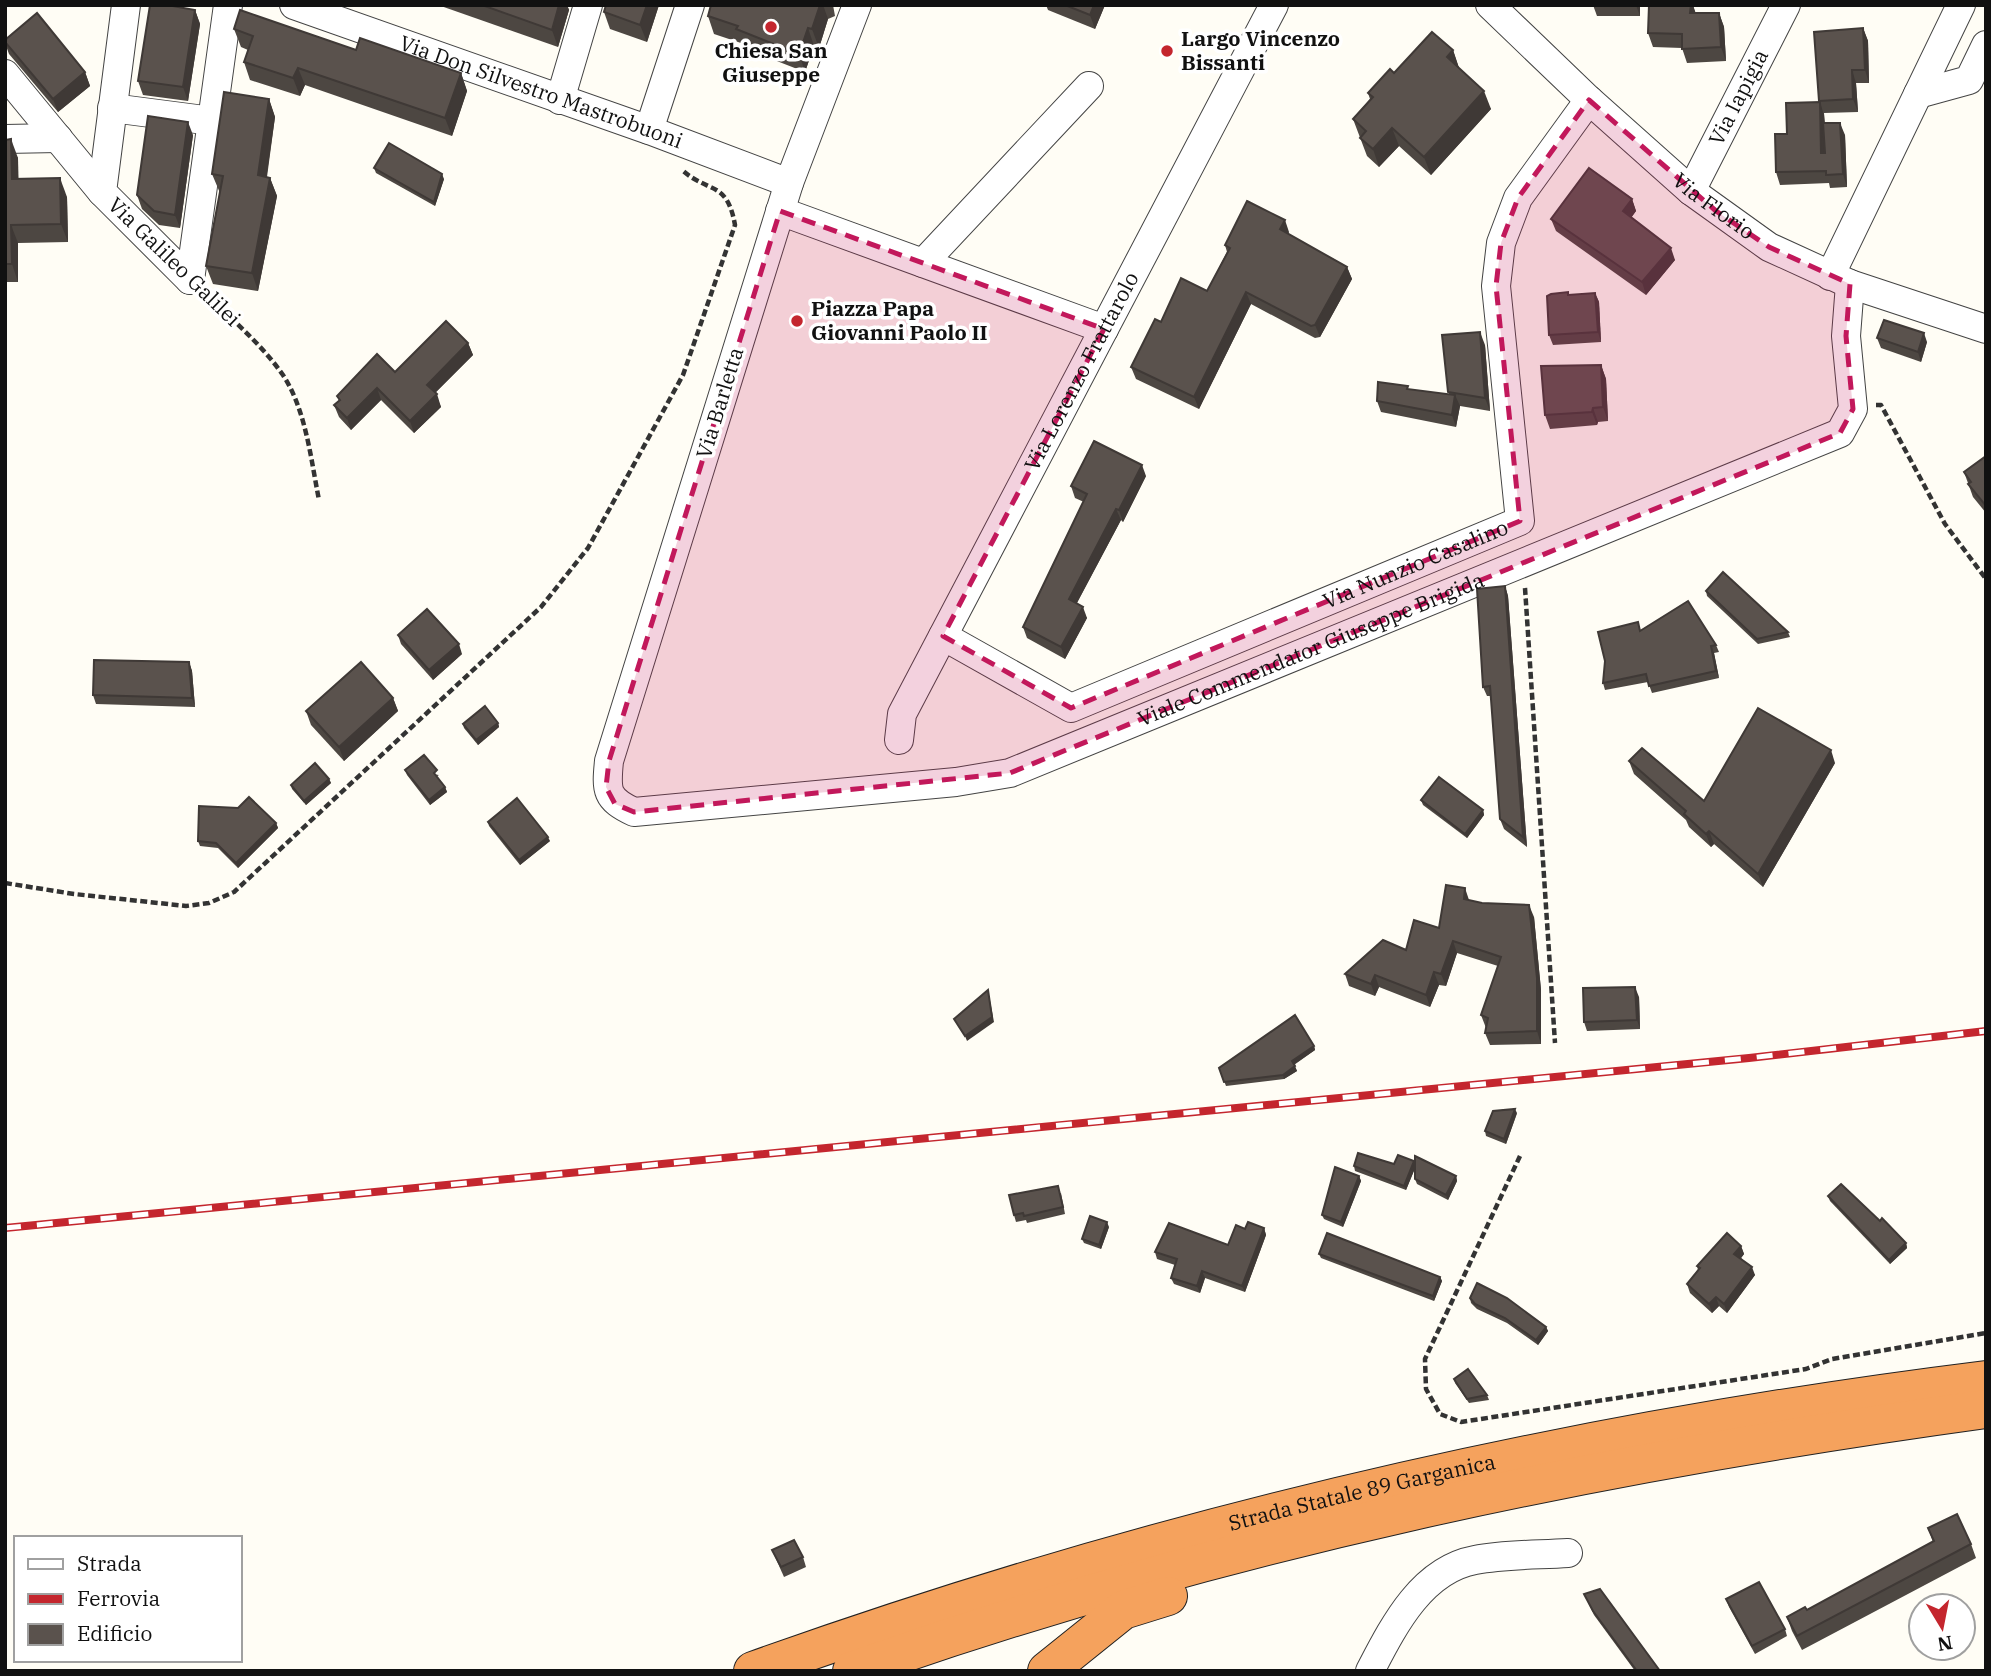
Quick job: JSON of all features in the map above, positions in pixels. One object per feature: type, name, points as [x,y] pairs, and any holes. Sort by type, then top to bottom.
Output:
[{"type":"highway","points":[[1919,1388],[1986,1362]]},
{"type":"highway","name":"Strada Statale 89 Garganica","points":[[846,1655],[1112,1554],[1407,1480],[1629,1436],[1919,1388],[1986,1380]]},
{"type":"highway","name":"Strada Statale 89 Garganica","points":[[753,1671],[846,1655],[1322,1530],[1526,1486],[1681,1456],[1986,1409]]},
{"type":"highway","points":[[1047,1671],[1123,1610],[1526,1486]]},
{"type":"highway","points":[[729,1671],[846,1655]]},
{"type":"street","name":"Via Galileo Galilei","points":[[126,5],[102,192],[190,280]]},
{"type":"street","points":[[190,280],[229,5]]},
{"type":"street","name":"Via Don Silvestro Mastrobuoni","points":[[294,5],[649,130],[789,183]]},
{"type":"street","points":[[560,100],[588,5]]},
{"type":"street","points":[[649,130],[690,5]]},
{"type":"street","name":"Via Barletta","points":[[615,804],[606,787],[609,761],[789,183],[857,5]]},
{"type":"street","name":"Via Lorenzo Frattarolo","points":[[899,740],[902,714],[1274,5]]},
{"type":"street","name":"Via Florio","points":[[1490,5],[1588,100],[1691,191],[1769,247],[1840,280],[1986,329]]},
{"type":"street","name":"Via Iapigia","points":[[1691,191],[1786,5]]},
{"type":"street","points":[[1853,409],[1840,280],[1918,94],[1961,5]]},
{"type":"street","points":[[1918,94],[1969,80],[1986,45]]},
{"type":"street","points":[[5,74],[102,192]]},
{"type":"street","points":[[923,263],[1089,86]]},
{"type":"street","name":"Via Nunzio Casalino","points":[[943,636],[1071,708],[1520,521],[1496,286],[1500,243],[1518,198],[1588,100]]},
{"type":"street","points":[[112,108],[212,121]]},
{"type":"street","points":[[5,139],[58,138]]},
{"type":"street","points":[[780,211],[1104,329]]},
{"type":"street","name":"Viale Commendator Giuseppe Brigida","points":[[615,804],[634,812],[956,782],[1010,773],[1840,433],[1853,409]]},
{"type":"street","points":[[1370,1671],[1398,1616],[1437,1577],[1473,1560],[1568,1553]]},
{"type":"path","points":[[5,883],[74,894],[186,906],[209,903],[234,892],[541,607],[588,548],[683,374],[735,225],[732,206],[719,190],[679,167]]},
{"type":"path","name":"Via Galileo Galilei","points":[[190,280],[245,331],[284,376],[306,432],[319,500]]},
{"type":"path","points":[[1853,409],[1881,405],[1945,524],[1986,579]]},
{"type":"path","points":[[1523,563],[1555,1043]]},
{"type":"path","points":[[1520,1156],[1425,1359],[1426,1388],[1440,1414],[1461,1422],[1806,1369],[1832,1359],[1986,1333]]},
{"type":"highlighted area","points":[[1589,100],[1716,211],[1769,247],[1850,284],[1846,336],[1853,409],[1840,433],[1010,773],[634,812],[615,804],[606,787],[609,761],[780,211],[1104,329],[943,636],[1071,708],[1520,521],[1496,286],[1501,243],[1518,198]]},
{"type":"building","points":[[150,5],[195,10],[183,87],[138,81]]},
{"type":"building","points":[[482,5],[559,5],[552,30]]},
{"type":"building","points":[[606,5],[647,5],[640,25],[604,12]]},
{"type":"building","points":[[711,5],[820,5],[812,29],[808,28],[799,54],[736,29],[738,26],[708,16]]},
{"type":"building","points":[[1065,5],[1094,5],[1090,15]]},
{"type":"building","points":[[1649,5],[1691,5],[1690,13],[1719,13],[1721,47],[1682,49],[1682,34],[1648,33]]},
{"type":"building","points":[[240,10],[356,50],[360,38],[461,73],[445,118],[298,68],[293,78],[244,62],[253,36],[234,29]]},
{"type":"building","points":[[37,13],[85,72],[53,99],[5,42]]},
{"type":"building","points":[[1863,28],[1865,70],[1852,70],[1853,99],[1819,101],[1814,32]]},
{"type":"building","points":[[1432,32],[1453,50],[1447,57],[1484,91],[1424,157],[1392,128],[1373,149],[1360,138],[1366,131],[1353,119],[1373,97],[1368,93],[1390,69],[1394,73]]},
{"type":"building","points":[[224,92],[269,99],[258,175],[270,178],[252,273],[206,266],[223,176],[212,174]]},
{"type":"building","points":[[1820,102],[1821,153],[1825,153],[1823,123],[1840,123],[1843,174],[1826,175],[1826,171],[1776,172],[1775,134],[1787,134],[1786,103]]},
{"type":"building","points":[[148,116],[188,122],[175,215],[154,211],[137,195]]},
{"type":"building","points":[[11,139],[12,179],[60,178],[61,224],[11,225],[12,264],[5,264],[5,140]]},
{"type":"building","points":[[389,143],[442,174],[434,202],[374,168]]},
{"type":"building","points":[[1589,168],[1632,199],[1623,211],[1671,248],[1642,282],[1551,219]]},
{"type":"building","points":[[1247,201],[1285,220],[1280,229],[1347,267],[1315,325],[1311,326],[1246,292],[1194,397],[1131,367],[1155,319],[1161,322],[1181,278],[1207,291],[1230,248],[1225,245]]},
{"type":"building","points":[[1568,292],[1568,295],[1595,293],[1598,332],[1549,335],[1547,296]]},
{"type":"building","points":[[1884,320],[1924,333],[1918,352],[1877,338]]},
{"type":"building","points":[[446,321],[468,343],[427,385],[437,394],[410,421],[377,388],[347,418],[334,405],[340,400],[337,396],[377,354],[395,372]]},
{"type":"building","points":[[1480,332],[1485,398],[1448,392],[1442,335]]},
{"type":"building","points":[[1601,365],[1603,407],[1593,408],[1592,412],[1545,415],[1541,366]]},
{"type":"building","points":[[1378,382],[1455,395],[1452,415],[1377,401]]},
{"type":"building","points":[[1094,441],[1142,465],[1069,599],[1083,607],[1061,647],[1023,627],[1087,494],[1071,486]]},
{"type":"building","points":[[1986,456],[1986,506],[1968,484],[1971,482],[1964,472]]},
{"type":"building","points":[[1723,572],[1788,632],[1757,639],[1706,591]]},
{"type":"building","points":[[1505,586],[1523,837],[1500,819],[1490,686],[1483,687],[1477,589]]},
{"type":"building","points":[[1688,601],[1716,645],[1711,646],[1716,671],[1649,686],[1646,674],[1603,683],[1605,661],[1598,632],[1638,622],[1640,631]]},
{"type":"building","points":[[427,609],[459,644],[429,670],[398,635]]},
{"type":"building","points":[[94,660],[189,662],[192,698],[93,695]]},
{"type":"building","points":[[361,662],[393,698],[339,747],[306,711]]},
{"type":"building","points":[[485,706],[498,723],[476,740],[463,724]]},
{"type":"building","points":[[1758,708],[1831,750],[1758,874],[1709,831],[1706,834],[1684,814],[1686,811],[1629,761],[1642,748],[1704,801]]},
{"type":"building","points":[[424,755],[437,770],[434,773],[445,787],[429,800],[405,770]]},
{"type":"building","points":[[315,763],[329,779],[304,801],[291,785]]},
{"type":"building","points":[[1439,777],[1483,810],[1465,834],[1421,800]]},
{"type":"building","points":[[249,797],[276,823],[236,863],[216,843],[198,841],[199,806],[238,808]]},
{"type":"building","points":[[517,798],[548,837],[519,860],[488,822]]},
{"type":"building","points":[[1446,885],[1465,888],[1464,899],[1482,903],[1529,905],[1537,978],[1537,1031],[1485,1033],[1488,1018],[1481,1015],[1501,957],[1453,941],[1441,974],[1434,972],[1426,995],[1375,975],[1371,984],[1345,974],[1383,940],[1406,950],[1414,920],[1439,928]]},
{"type":"building","points":[[1635,987],[1637,1020],[1584,1022],[1583,988]]},
{"type":"building","points":[[988,990],[992,1017],[965,1036],[954,1019]]},
{"type":"building","points":[[1295,1015],[1314,1046],[1292,1061],[1295,1066],[1283,1075],[1224,1082],[1219,1068]]},
{"type":"building","points":[[1515,1109],[1504,1139],[1485,1131],[1493,1111]]},
{"type":"building","points":[[1358,1153],[1394,1164],[1398,1155],[1414,1161],[1404,1186],[1354,1166]]},
{"type":"building","points":[[1415,1156],[1456,1176],[1446,1195],[1415,1179]]},
{"type":"building","points":[[1335,1167],[1359,1176],[1341,1222],[1322,1215]]},
{"type":"building","points":[[1841,1184],[1880,1221],[1882,1218],[1906,1243],[1889,1260],[1828,1196]]},
{"type":"building","points":[[1058,1186],[1063,1207],[1024,1216],[1023,1213],[1014,1215],[1009,1195]]},
{"type":"building","points":[[1090,1216],[1107,1222],[1099,1245],[1082,1239]]},
{"type":"building","points":[[1248,1222],[1264,1228],[1242,1286],[1202,1271],[1197,1286],[1171,1278],[1177,1259],[1155,1252],[1169,1223],[1228,1245],[1236,1225],[1245,1229]]},
{"type":"building","points":[[1327,1233],[1440,1277],[1433,1296],[1319,1254]]},
{"type":"building","points":[[1727,1233],[1741,1246],[1734,1254],[1752,1267],[1724,1304],[1716,1297],[1709,1304],[1687,1284],[1700,1268],[1697,1266]]},
{"type":"building","points":[[1477,1283],[1507,1298],[1546,1327],[1536,1340],[1505,1318],[1475,1304],[1470,1298]]},
{"type":"building","points":[[1468,1369],[1487,1395],[1467,1399],[1454,1379]]},
{"type":"building","points":[[1957,1514],[1971,1544],[1797,1636],[1787,1617],[1805,1607],[1807,1610],[1934,1541],[1928,1528]]},
{"type":"building","points":[[794,1540],[803,1557],[781,1567],[772,1550]]},
{"type":"building","points":[[1759,1582],[1785,1629],[1752,1646],[1726,1599]]},
{"type":"building","points":[[1600,1589],[1660,1671],[1637,1671],[1593,1611],[1584,1594]]},
{"type":"railway","points":[[5,1228],[1749,1058],[1986,1031]]},
{"type":"place","name":"Chiesa San Giuseppe","points":[[771,27]]},
{"type":"place","name":"Largo Vincenzo Bissanti","points":[[1167,51]]},
{"type":"place","name":"Piazza Papa Giovanni Paolo II","points":[[797,321]]}]
